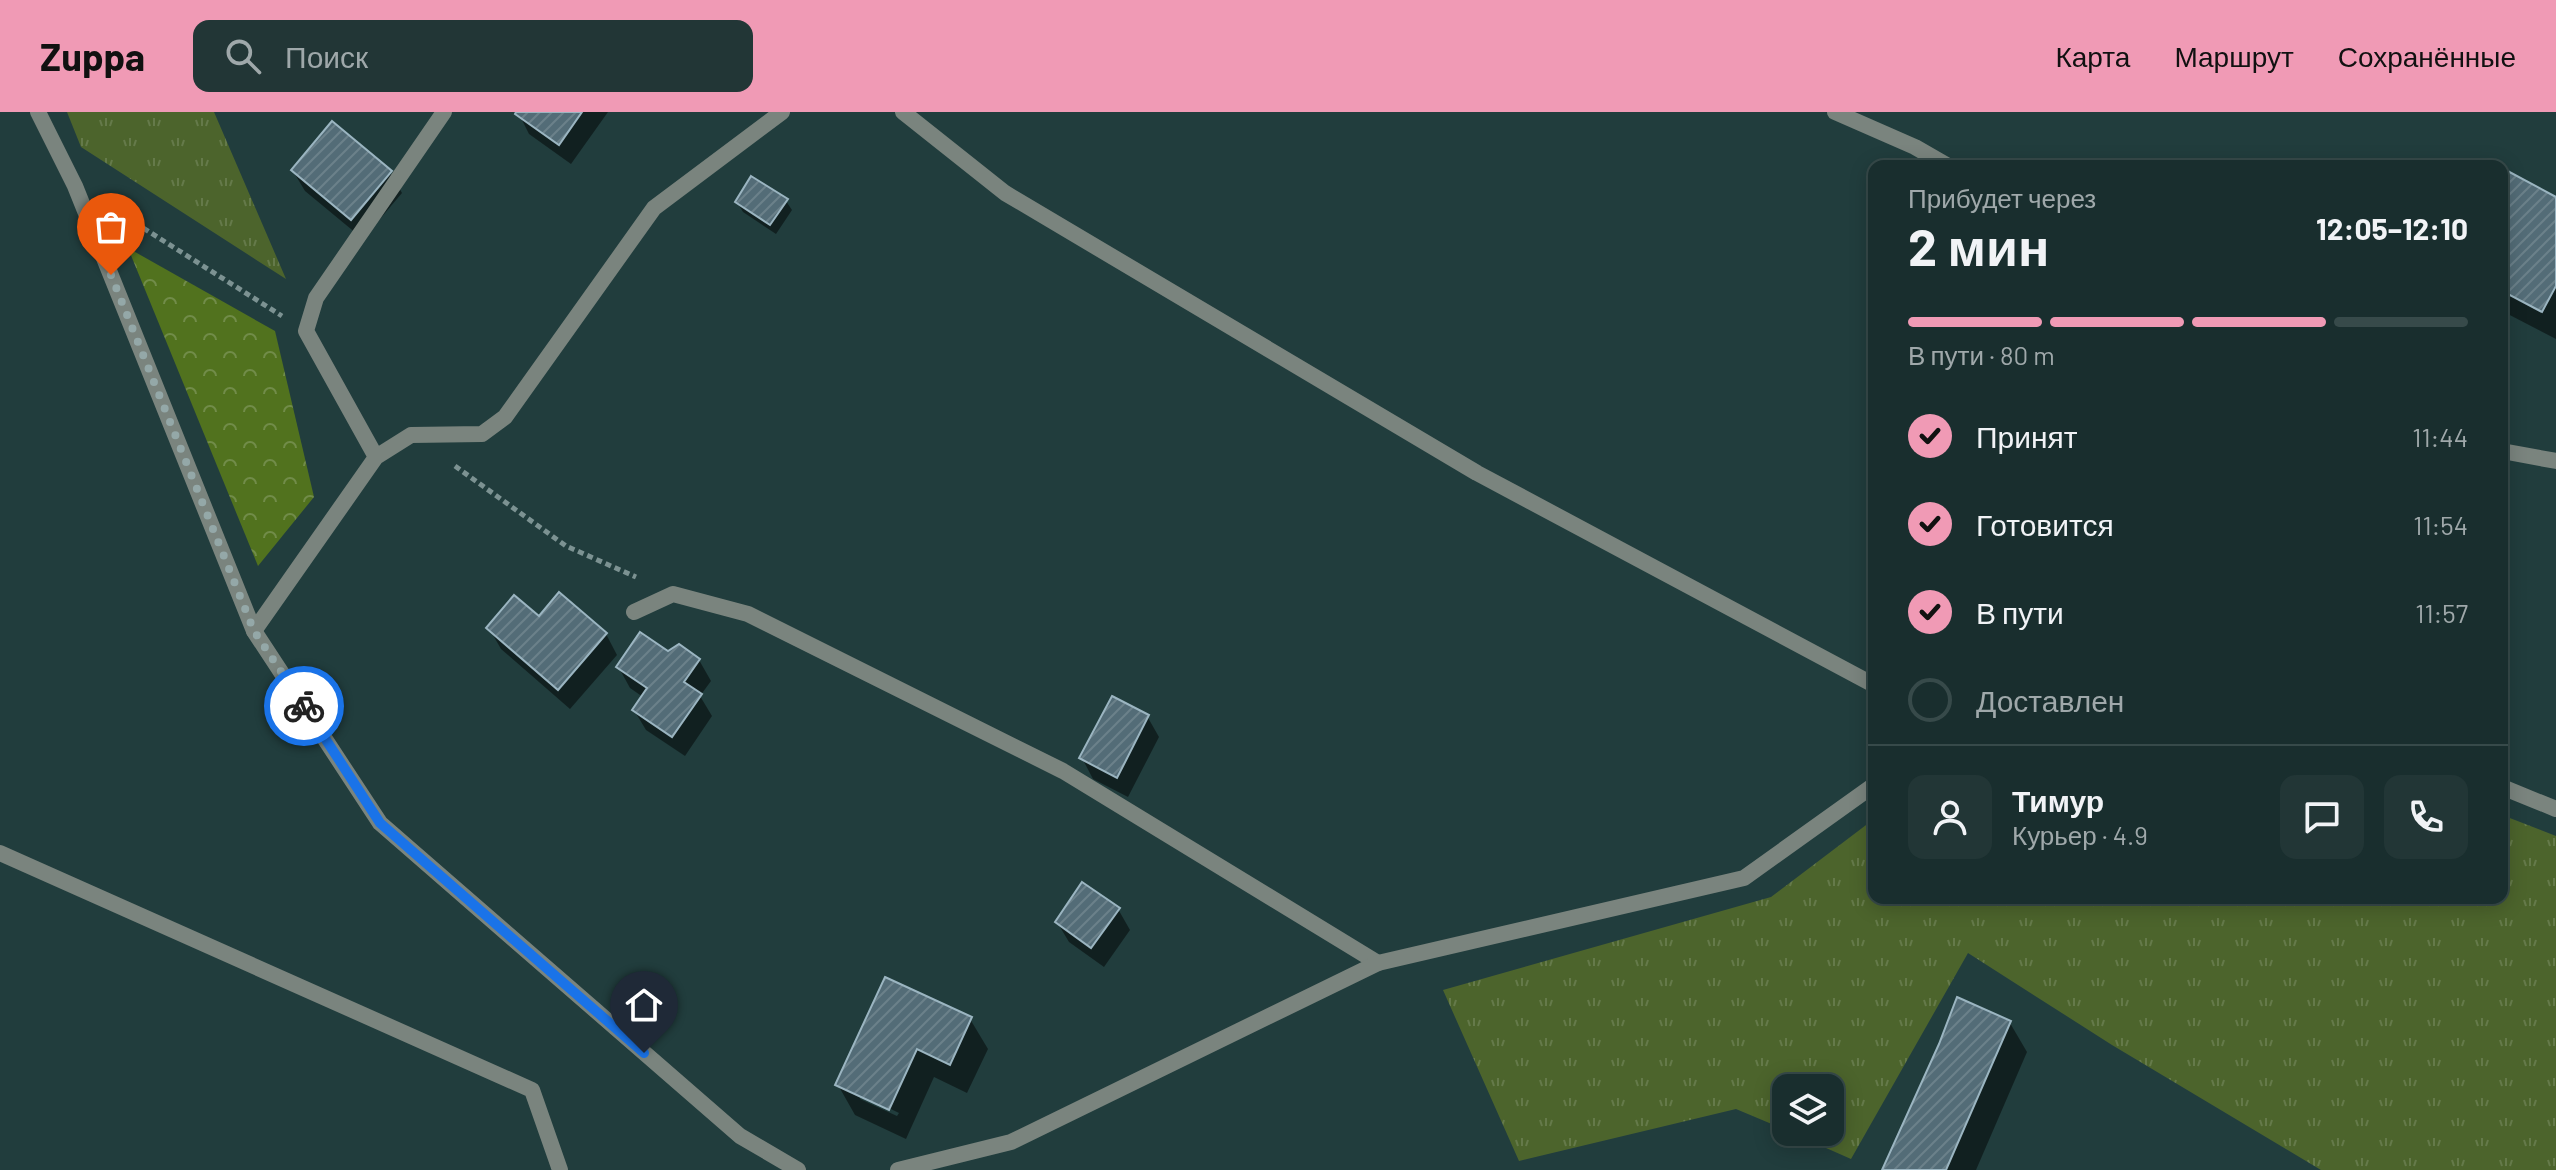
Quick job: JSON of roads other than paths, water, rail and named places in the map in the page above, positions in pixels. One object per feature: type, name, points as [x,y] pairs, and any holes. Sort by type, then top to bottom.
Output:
[{"type":"street","points":[[38,112],[75,186],[254,631],[380,823],[740,1136],[798,1170]]},
{"type":"street","points":[[376,457],[306,331],[316,298],[444,112]]},
{"type":"street","points":[[254,631],[376,457],[411,435],[482,434],[505,417],[654,208],[782,112]]},
{"type":"street","points":[[903,112],[1005,193],[1464,465],[1868,682]]},
{"type":"street","points":[[1835,112],[1938,160]]},
{"type":"street","points":[[2508,452],[2556,461]]},
{"type":"street","points":[[634,612],[673,594],[748,614],[1063,771],[1378,963]]},
{"type":"street","points":[[898,1170],[1011,1142],[1378,963],[1744,878],[1868,789]]},
{"type":"street","points":[[2508,789],[2556,809]]},
{"type":"street","points":[[0,853],[532,1090],[560,1170]]}]
